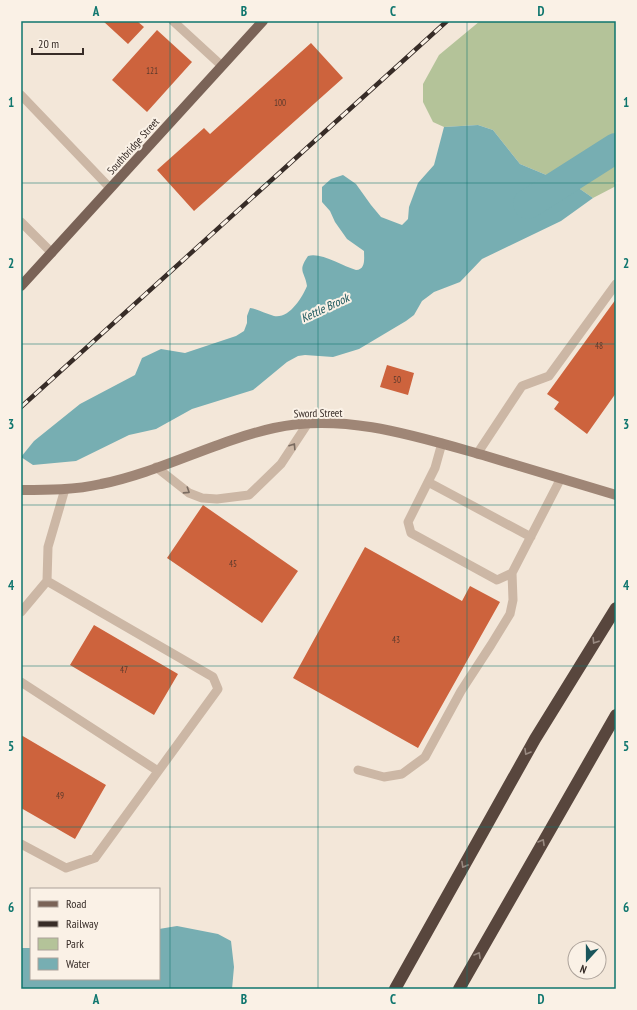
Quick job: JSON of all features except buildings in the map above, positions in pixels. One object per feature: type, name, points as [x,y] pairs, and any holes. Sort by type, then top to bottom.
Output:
[{"type":"highway","points":[[394,989],[535,739],[616,608]]},
{"type":"highway","points":[[459,989],[616,715]]},
{"type":"main road","name":"Southbridge Street","points":[[21,286],[263,21]]},
{"type":"street","name":"Sword Street","points":[[21,490],[65,490],[101,484],[249,435],[275,428],[308,423],[362,426],[391,431],[442,443],[616,495]]},
{"type":"lane","points":[[173,21],[222,66]]},
{"type":"lane","points":[[21,95],[110,188]]},
{"type":"lane","points":[[22,227],[52,253]]},
{"type":"lane","points":[[477,454],[522,386],[549,376],[616,284]]},
{"type":"lane","points":[[156,467],[189,493],[202,498],[217,499],[249,495],[281,464],[308,423]]},
{"type":"lane","points":[[442,443],[436,468],[408,522],[412,533],[497,580],[512,573]]},
{"type":"lane","points":[[358,770],[384,777],[402,774],[424,757],[461,691],[510,614],[513,600],[512,573],[561,478]]},
{"type":"lane","points":[[428,482],[530,537]]},
{"type":"lane","points":[[21,612],[47,581],[48,547],[65,490]]},
{"type":"lane","points":[[21,844],[66,868],[95,858],[218,689],[213,677],[47,581]]},
{"type":"lane","points":[[21,682],[158,771]]},
{"type":"green space","points":[[480,21],[616,21],[616,186],[593,198],[580,189],[520,164],[493,130],[478,125],[444,127],[433,122],[423,102],[423,84],[439,55]]},
{"type":"water","points":[[478,125],[493,130],[520,164],[580,189],[593,198],[561,221],[482,259],[460,282],[434,292],[422,301],[414,315],[359,349],[333,357],[298,356],[287,362],[253,390],[192,409],[156,429],[129,435],[76,461],[33,465],[21,457],[34,441],[80,404],[135,375],[142,358],[161,349],[185,353],[236,336],[244,331],[250,308],[274,316],[280,316],[290,311],[298,302],[307,286],[302,269],[308,256],[319,256],[356,270],[361,268],[364,263],[364,251],[347,239],[335,222],[330,211],[322,202],[322,187],[331,179],[343,175],[356,184],[381,217],[402,225],[408,219],[409,207],[418,183],[434,165],[444,127]]},
{"type":"water","points":[[177,926],[218,934],[231,941],[234,967],[232,989],[21,989],[21,948],[30,948],[30,980],[160,980],[160,929]]},
{"type":"waterway","name":"Kettle Brook","points":[[528,204],[616,148]]},
{"type":"railway","points":[[21,407],[447,21]]}]
